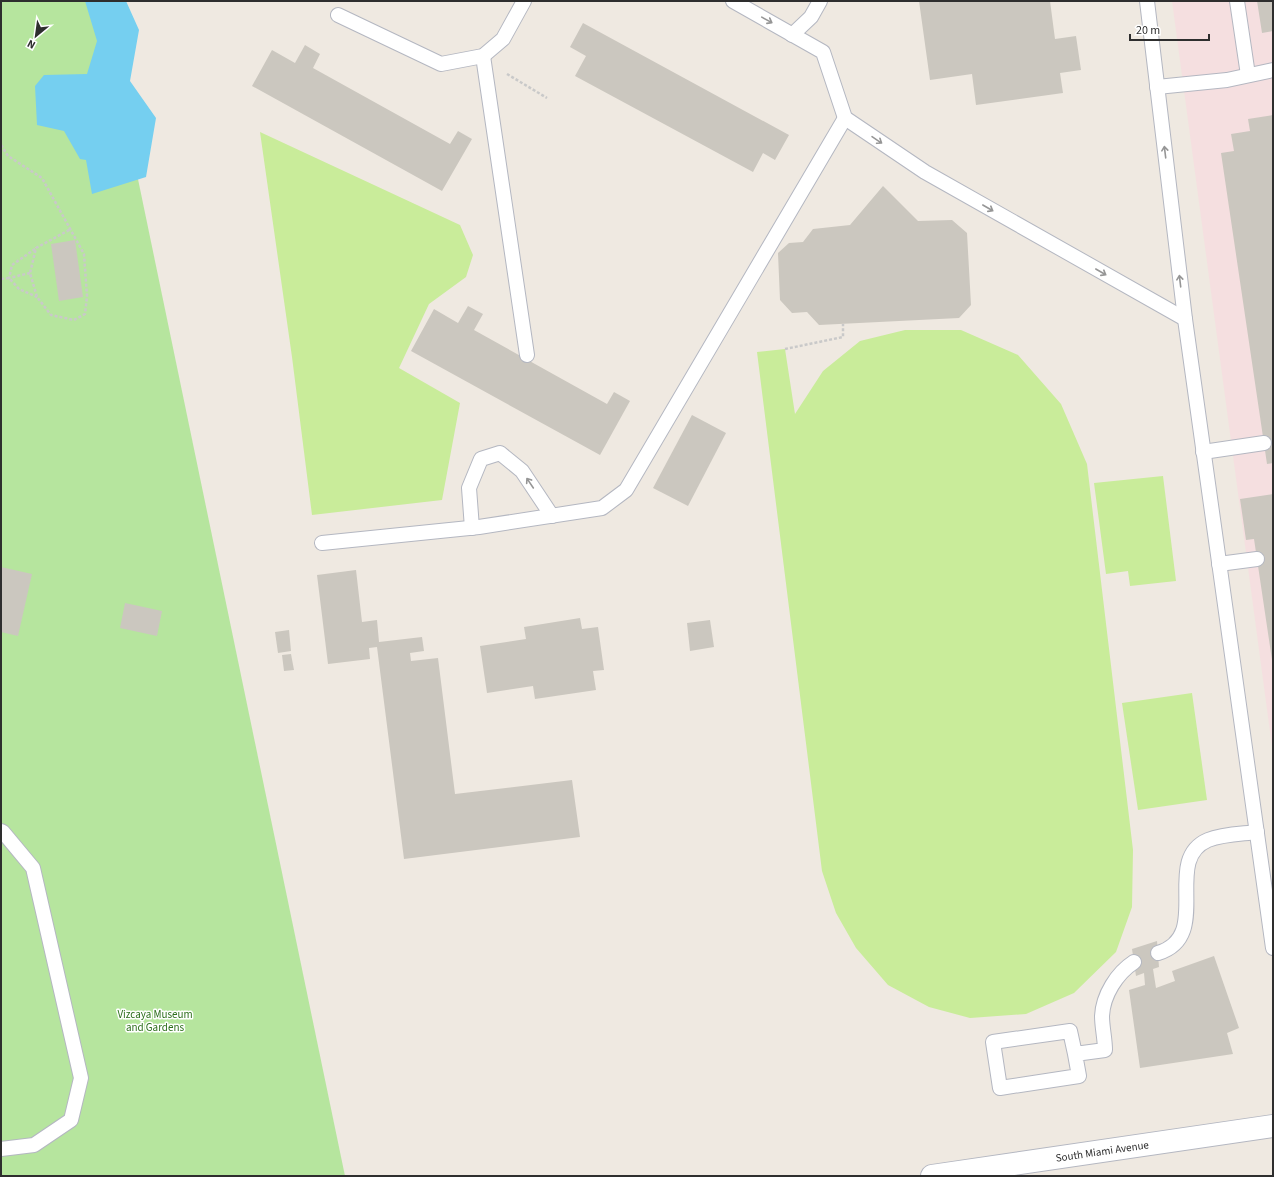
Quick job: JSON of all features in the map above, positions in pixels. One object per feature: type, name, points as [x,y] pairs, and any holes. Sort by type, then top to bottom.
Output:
[{"type":"main road","name":"South Miami Avenue","points":[[932,1176],[1273,1126]]},
{"type":"lane","points":[[338,15],[441,64],[483,56],[503,39],[524,1]]},
{"type":"lane","points":[[733,1],[824,52],[845,118],[925,172],[1185,319]]},
{"type":"lane","points":[[792,35],[811,17],[820,1]]},
{"type":"lane","points":[[1147,1],[1185,319],[1273,948]]},
{"type":"lane","points":[[1237,1],[1248,75]]},
{"type":"lane","points":[[483,56],[527,355]]},
{"type":"lane","points":[[1157,87],[1227,80],[1273,70]]},
{"type":"lane","points":[[322,543],[472,528],[602,508],[626,490],[845,118]]},
{"type":"lane","points":[[1203,452],[1264,443]]},
{"type":"lane","points":[[472,528],[469,488],[481,459],[500,453],[522,471],[552,516]]},
{"type":"lane","points":[[1219,564],[1257,559]]},
{"type":"lane","points":[[1,832],[3,832],[33,868],[81,1078],[71,1120],[34,1145],[1,1149]]},
{"type":"lane","points":[[1158,953],[1168,950],[1176,944],[1184,930],[1188,863],[1196,849],[1207,840],[1223,836],[1257,832]]},
{"type":"lane","points":[[1075,1054],[1106,1050],[1102,1015],[1107,995],[1115,980],[1125,968],[1134,962]]},
{"type":"lane","points":[[1070,1031],[1075,1054],[1079,1076],[1000,1088],[993,1042],[1070,1031]]},
{"type":"path","points":[[502,72],[546,98]]},
{"type":"path","points":[[1,144],[8,156],[42,178],[84,254],[87,296],[85,314],[74,320],[52,315],[37,297],[30,273],[36,248]]},
{"type":"path","points":[[9,278],[12,265],[36,248],[71,229]]},
{"type":"path","points":[[1,279],[30,273]]},
{"type":"path","points":[[9,278],[19,289],[37,297]]},
{"type":"path","points":[[785,349],[844,337],[842,324]]},
{"type":"shaded area","points":[[1172,1],[1273,1],[1273,754]]},
{"type":"green space","name":"Vizcaya Museum and Gardens","points":[[1,1],[101,1],[345,1176],[1,1176]]},
{"type":"green space","points":[[260,132],[460,225],[473,255],[466,277],[429,304],[399,368],[460,403],[442,500],[312,515],[292,357]]},
{"type":"green space","points":[[905,330],[961,330],[1018,355],[1061,404],[1087,464],[1133,850],[1132,907],[1116,952],[1074,993],[1026,1014],[970,1018],[929,1007],[888,985],[856,948],[836,913],[822,871],[757,352],[785,349],[795,414],[823,371],[860,341]]},
{"type":"green space","points":[[1163,476],[1176,581],[1130,586],[1128,571],[1106,574],[1094,483]]},
{"type":"green space","points":[[1192,693],[1207,800],[1138,810],[1122,703]]},
{"type":"water","points":[[85,1],[126,1],[139,30],[130,81],[156,118],[146,177],[92,194],[86,160],[80,159],[64,131],[37,125],[35,86],[44,75],[87,74],[97,41]]},
{"type":"building","points":[[919,1],[1050,1],[1055,39],[1076,36],[1081,70],[1060,73],[1063,93],[976,105],[972,74],[930,80]]},
{"type":"building","points":[[1257,1],[1273,1],[1273,31],[1262,33]]},
{"type":"building","points":[[583,23],[789,135],[775,160],[763,153],[753,172],[575,76],[586,56],[570,47]]},
{"type":"building","points":[[305,45],[320,54],[313,68],[450,144],[458,131],[472,139],[442,191],[252,86],[272,50],[295,63]]},
{"type":"building","points":[[1273,115],[1273,463],[1267,464],[1221,153],[1234,151],[1231,134],[1250,131],[1248,119]]},
{"type":"building","points":[[883,186],[918,221],[952,220],[967,233],[971,305],[959,318],[819,325],[807,312],[792,313],[780,300],[778,253],[789,243],[803,242],[813,229],[850,225]]},
{"type":"building","points":[[75,240],[83,297],[59,301],[51,244]]},
{"type":"building","points":[[468,306],[483,314],[474,330],[607,404],[614,392],[630,401],[600,455],[411,351],[434,309],[458,323]]},
{"type":"building","points":[[692,415],[726,433],[688,506],[653,488]]},
{"type":"building","points":[[1273,494],[1272,660],[1254,539],[1246,540],[1240,499]]},
{"type":"building","points":[[1,567],[32,574],[18,636],[1,632]]},
{"type":"building","points":[[356,570],[362,622],[377,620],[379,642],[422,637],[424,651],[410,653],[411,661],[438,658],[455,794],[572,780],[580,837],[404,859],[377,647],[369,648],[370,659],[328,664],[317,575]]},
{"type":"building","points":[[125,603],[162,611],[157,636],[120,628]]},
{"type":"building","points":[[580,618],[582,629],[598,627],[604,670],[593,671],[596,690],[535,699],[533,686],[487,693],[480,646],[526,639],[524,627]]},
{"type":"building","points":[[710,620],[714,647],[690,651],[687,623]]},
{"type":"building","points":[[289,630],[291,651],[278,653],[275,632]]},
{"type":"building","points":[[291,654],[294,670],[284,671],[282,655]]},
{"type":"building","points":[[1157,941],[1159,967],[1153,969],[1156,988],[1175,981],[1172,971],[1214,956],[1239,1028],[1227,1033],[1233,1054],[1140,1068],[1129,990],[1145,985],[1144,973],[1136,976],[1132,949]]}]
